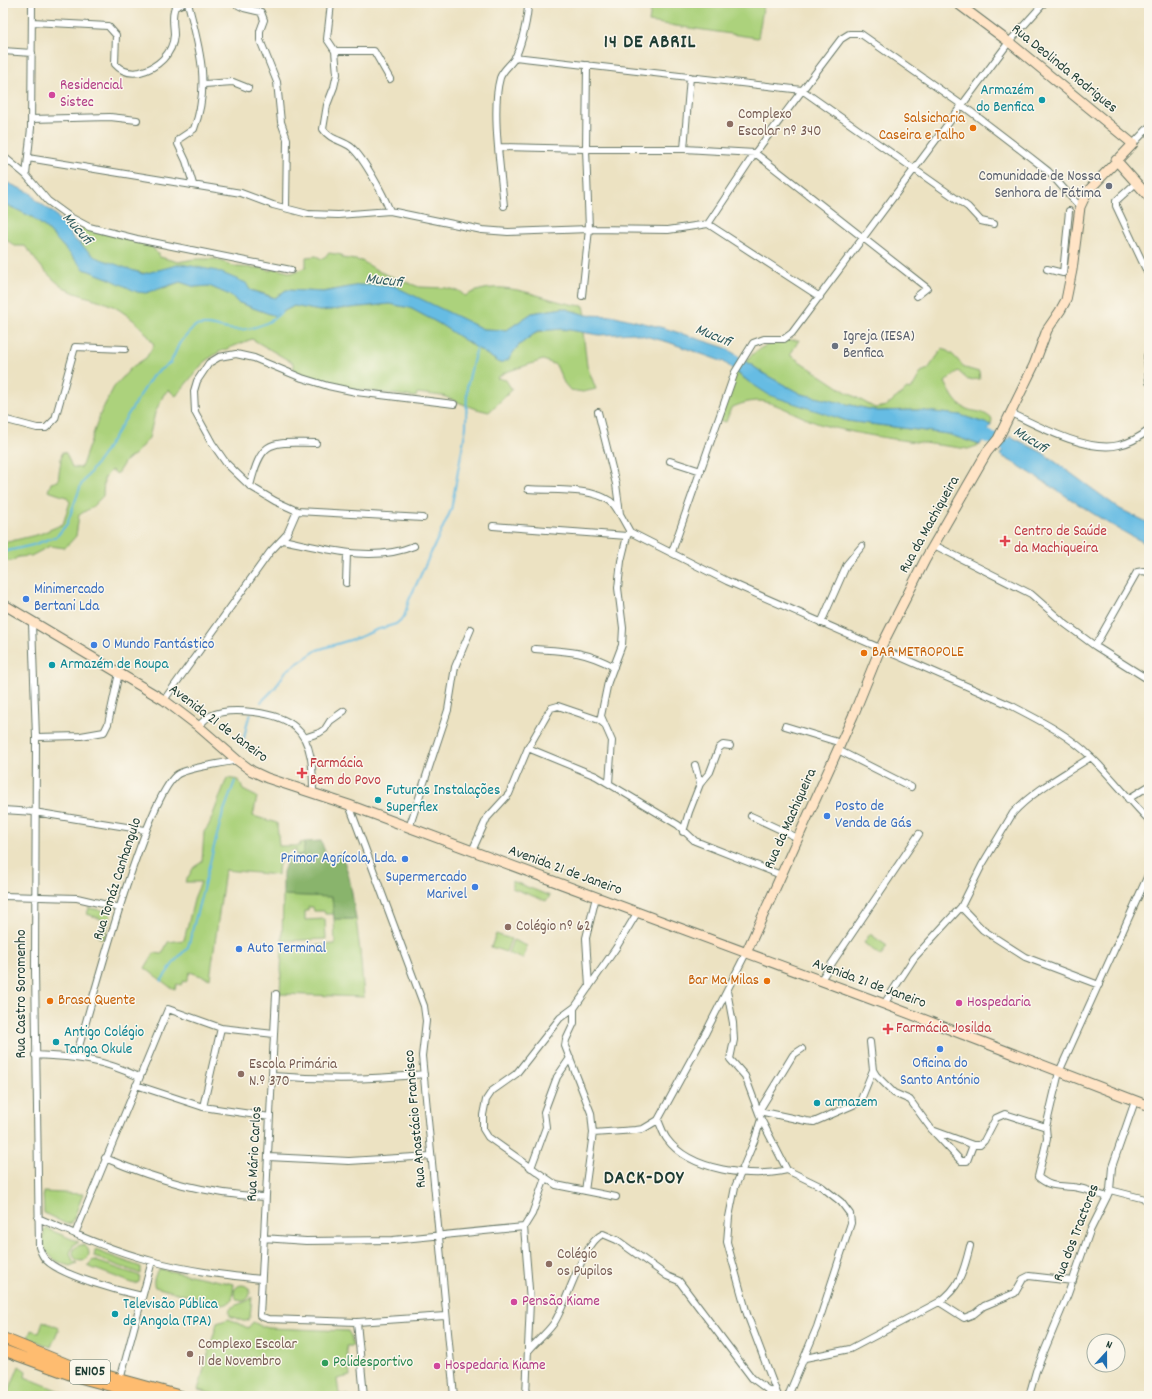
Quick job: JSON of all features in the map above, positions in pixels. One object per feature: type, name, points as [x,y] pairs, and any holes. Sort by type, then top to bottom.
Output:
[{"type":"main road","name":"Rua Deolinda Rodrigues","points":[[957,3],[1009,42],[1132,144]]},
{"type":"main road","name":"Rua da Machiqueira","points":[[746,953],[840,747],[880,649],[903,602],[987,452],[1002,430],[1034,365],[1047,330],[1066,300],[1072,270],[1080,207],[1087,192],[1132,144]]},
{"type":"main road","points":[[1116,160],[1149,197]]},
{"type":"main road","name":"Avenida 21 de Janeiro","points":[[3,604],[32,623],[164,700],[198,726],[237,760],[266,778],[349,805],[884,1004],[1149,1106]]},
{"type":"main road","name":"EN105","points":[[3,1338],[51,1359],[120,1380],[181,1396]]},
{"type":"main road","name":"EN105","points":[[3,1350],[74,1376],[147,1396]]},
{"type":"street","points":[[26,175],[31,119],[32,3]]},
{"type":"street","points":[[32,22],[108,26],[116,35],[115,64],[121,70],[131,73],[154,67],[169,52],[174,37],[172,13],[175,7],[184,3]]},
{"type":"street","points":[[188,3],[201,57],[204,84],[194,129],[178,141],[192,184]]},
{"type":"street","points":[[234,3],[244,8],[261,12],[264,15],[264,20],[260,30],[260,40],[277,82],[280,116],[287,139],[286,208]]},
{"type":"street","points":[[331,3],[328,39],[335,51],[337,74],[327,104],[323,129],[327,135],[351,147],[360,157],[390,211]]},
{"type":"street","points":[[504,206],[499,147],[497,96],[500,78],[505,67],[515,57],[528,14],[528,3]]},
{"type":"street","points":[[672,552],[701,471],[730,381],[746,352],[754,343],[764,339],[784,339],[792,333],[1009,42],[1044,3]]},
{"type":"street","points":[[708,224],[754,153],[840,39],[849,34],[861,34],[962,105],[1048,171],[1080,207]]},
{"type":"street","points":[[3,51],[32,53]]},
{"type":"street","points":[[335,51],[374,51],[390,79]]},
{"type":"street","points":[[515,57],[802,90],[968,207],[981,221],[994,224]]},
{"type":"street","points":[[582,296],[589,229],[586,149],[587,65]]},
{"type":"street","points":[[684,149],[690,77]]},
{"type":"street","points":[[204,84],[233,82],[248,88]]},
{"type":"street","points":[[31,119],[110,117],[137,120]]},
{"type":"street","name":"Rua da Machiqueira","points":[[1132,144],[1149,127]]},
{"type":"street","points":[[499,147],[684,149],[754,153],[927,288],[917,296]]},
{"type":"street","points":[[3,156],[26,175],[48,201],[70,217],[89,227],[138,239],[291,270]]},
{"type":"street","points":[[28,158],[241,193],[308,214],[338,215],[390,211],[482,230],[508,232],[589,229],[668,230],[708,224],[820,297]]},
{"type":"street","points":[[1136,183],[1118,197],[1116,206],[1149,276]]},
{"type":"street","points":[[1047,269],[1063,273],[1069,211]]},
{"type":"street","points":[[3,419],[37,428],[46,428],[55,419],[75,347],[125,349]]},
{"type":"street","points":[[1149,350],[1149,382]]},
{"type":"street","points":[[423,518],[297,511],[275,501],[250,486],[226,463],[212,443],[195,412],[194,391],[197,380],[209,363],[219,357],[236,354],[254,358],[302,378],[356,392],[454,404]]},
{"type":"street","points":[[598,412],[616,484],[620,514],[628,534],[621,561],[618,588],[622,645],[608,682],[601,716],[612,741],[609,783]]},
{"type":"street","points":[[1011,413],[1054,434],[1094,445],[1118,446],[1135,440],[1149,430]]},
{"type":"street","points":[[250,486],[256,463],[260,455],[267,448],[278,444],[316,444]]},
{"type":"street","points":[[670,461],[701,471]]},
{"type":"street","points":[[528,490],[586,492],[598,495],[611,502],[620,514]]},
{"type":"street","points":[[164,700],[270,552],[283,540],[297,511]]},
{"type":"street","points":[[493,526],[628,534],[672,552],[727,581],[758,593],[821,623],[1012,706],[1054,729],[1091,756],[1149,820]]},
{"type":"street","points":[[283,540],[347,553],[388,554],[414,546]]},
{"type":"street","points":[[934,545],[1031,594],[1064,623],[1095,646],[1149,680]]},
{"type":"street","points":[[821,623],[847,564],[862,546]]},
{"type":"street","points":[[346,583],[347,553]]},
{"type":"street","points":[[1095,646],[1137,572],[1144,571],[1149,573]]},
{"type":"street","name":"Rua Castro Soromenho","points":[[32,623],[36,737],[34,812],[35,1055],[39,1246],[47,1260],[56,1268],[142,1296]]},
{"type":"street","points":[[409,828],[448,710],[455,667],[471,629]]},
{"type":"street","points":[[535,650],[580,652],[599,659],[614,668]]},
{"type":"street","points":[[36,737],[81,736],[104,732],[108,724],[119,673]]},
{"type":"street","points":[[472,851],[487,818],[508,794],[528,748],[551,708],[558,706],[598,720],[606,725]]},
{"type":"street","points":[[198,726],[210,716],[234,711],[249,711],[281,719],[295,726],[304,738],[314,767],[313,793]]},
{"type":"street","points":[[304,738],[319,733],[325,729],[330,721],[344,711]]},
{"type":"street","points":[[785,726],[840,747],[911,787]]},
{"type":"street","points":[[683,832],[700,784],[710,772],[718,748],[723,745],[730,746]]},
{"type":"street","points":[[528,748],[596,776],[609,783],[678,826],[694,841],[781,875]]},
{"type":"street","points":[[884,1004],[914,958],[961,907],[982,865],[1019,806],[1091,756]]},
{"type":"street","name":"Rua Tomáz Canhangulo","points":[[76,1057],[120,908],[146,830],[163,793],[170,781],[178,774],[187,770],[237,760]]},
{"type":"street","points":[[695,765],[700,784]]},
{"type":"street","points":[[1128,798],[1149,786]]},
{"type":"street","name":"Rua Anastácio Francisco","points":[[349,805],[424,1006],[426,1021],[422,1056],[454,1396]]},
{"type":"street","points":[[3,810],[34,812],[146,830]]},
{"type":"street","points":[[751,816],[798,838]]},
{"type":"street","points":[[820,981],[919,834]]},
{"type":"street","points":[[1107,1197],[1074,1187],[1054,1186],[1045,1183],[1038,1176],[1047,1139],[1046,1127],[1059,1072],[1148,877]]},
{"type":"street","points":[[3,896],[77,898],[120,908]]},
{"type":"street","points":[[589,987],[586,938],[596,897]]},
{"type":"street","points":[[961,907],[982,930],[1025,957],[1099,985]]},
{"type":"street","points":[[616,1197],[585,1190],[563,1188],[545,1178],[485,1134],[483,1114],[486,1100],[496,1086],[516,1074],[560,1018],[574,1008],[616,948],[637,913]]},
{"type":"street","points":[[593,1133],[643,1129],[658,1120],[746,953]]},
{"type":"street","points":[[727,991],[733,1022],[734,1040],[730,1059],[745,1076],[761,1119],[787,1170]]},
{"type":"street","name":"Rua Mário Carlos","points":[[276,994],[260,1316],[268,1319],[357,1322]]},
{"type":"street","points":[[574,1008],[574,1023],[566,1040],[565,1046],[592,1113],[593,1133],[585,1190]]},
{"type":"street","points":[[75,1234],[105,1158],[168,1009],[221,1028],[274,1034]]},
{"type":"street","points":[[203,1107],[221,1028]]},
{"type":"street","points":[[870,1042],[873,1070],[876,1075],[894,1093],[910,1100],[932,1130],[961,1161],[967,1161],[973,1145]]},
{"type":"street","points":[[759,1111],[792,1054],[802,1049]]},
{"type":"street","points":[[35,1055],[76,1057],[102,1062],[120,1068],[139,1077]]},
{"type":"street","points":[[531,1168],[546,1127],[544,1112],[557,1077],[570,1058]]},
{"type":"street","points":[[759,1111],[814,1122],[860,1102],[873,1070]]},
{"type":"street","points":[[272,1076],[384,1079],[424,1074]]},
{"type":"street","points":[[136,1085],[203,1107],[270,1117]]},
{"type":"street","name":"Rua dos Tractores","points":[[1029,1396],[1036,1371],[1090,1231],[1110,1190],[1112,1167],[1135,1101]]},
{"type":"street","points":[[932,1130],[973,1145],[980,1145],[984,1141],[996,1118],[1000,1115],[1005,1114],[1046,1127]]},
{"type":"street","points":[[761,1119],[755,1139],[740,1171],[729,1217],[727,1242],[747,1314],[777,1396]]},
{"type":"street","points":[[658,1120],[667,1139],[689,1157],[700,1163],[714,1168],[740,1171],[771,1173],[787,1170],[822,1187],[841,1202],[850,1214],[851,1223],[830,1281],[817,1327],[788,1396]]},
{"type":"street","points":[[268,1157],[349,1160],[431,1156]]},
{"type":"street","points":[[105,1158],[139,1172],[182,1186],[208,1192],[266,1197]]},
{"type":"street","points":[[526,1396],[530,1301],[524,1227],[532,1214],[545,1178]]},
{"type":"street","points":[[1110,1190],[1149,1200]]},
{"type":"street","points":[[38,1218],[75,1234],[152,1261],[198,1271],[261,1279]]},
{"type":"street","points":[[263,1238],[349,1241],[438,1236],[524,1227]]},
{"type":"street","points":[[529,1350],[554,1323],[564,1306],[584,1255],[598,1236],[603,1234],[617,1240],[667,1276],[679,1281],[752,1378],[777,1396]]},
{"type":"street","points":[[805,1358],[850,1349],[950,1295],[957,1285],[970,1246]]},
{"type":"street","points":[[120,1380],[152,1261]]},
{"type":"street","points":[[939,1302],[953,1313],[964,1318],[974,1314],[984,1306],[1015,1293],[1023,1278],[1030,1276],[1072,1281]]},
{"type":"street","points":[[364,1396],[357,1322],[446,1316]]},
{"type":"green space","points":[[652,3],[764,3],[758,38],[649,22]]},
{"type":"green space","points":[[3,203],[32,217],[47,229],[84,269],[110,279],[164,288],[180,282],[195,287],[209,286],[233,296],[237,302],[275,316],[294,306],[320,311],[390,304],[410,308],[438,323],[500,363],[508,358],[525,340],[540,332],[556,329],[583,332],[587,366],[596,389],[583,392],[570,390],[564,383],[556,365],[543,360],[506,372],[497,378],[506,380],[512,390],[489,412],[473,408],[443,396],[417,393],[416,397],[328,386],[295,372],[293,363],[252,339],[219,352],[205,361],[176,396],[169,390],[164,394],[155,413],[149,438],[136,453],[125,461],[117,474],[111,470],[104,479],[103,496],[92,507],[79,515],[76,536],[65,548],[50,546],[31,556],[18,557],[12,561],[3,562],[3,543],[40,534],[63,524],[70,502],[66,497],[48,491],[51,483],[58,481],[62,452],[66,453],[72,467],[81,468],[101,412],[114,387],[132,367],[146,358],[154,345],[140,326],[127,315],[113,306],[65,288],[49,275],[25,246],[15,246],[3,237]]},
{"type":"green space","points":[[81,228],[150,244],[160,257],[178,262],[194,259],[216,259],[236,267],[263,268],[271,271],[273,268],[292,273],[306,267],[306,257],[316,256],[322,259],[329,253],[342,255],[342,258],[362,261],[380,272],[419,287],[446,288],[459,291],[465,296],[480,290],[495,288],[510,289],[569,304],[584,306],[586,315],[563,308],[532,313],[507,330],[483,329],[422,300],[360,285],[323,292],[286,290],[275,298],[262,293],[160,276],[134,271],[111,264],[93,256],[82,246],[80,240]]},
{"type":"green space","points":[[799,340],[790,355],[843,390],[875,408],[886,406],[907,389],[911,390],[921,372],[928,369],[943,348],[953,355],[965,368],[979,372],[980,379],[968,380],[958,371],[945,382],[957,403],[967,409],[984,413],[992,419],[991,425],[960,415],[916,410],[878,411],[801,394],[766,375],[746,361],[751,355],[770,344]]},
{"type":"green space","points":[[735,372],[749,382],[847,421],[948,434],[980,445],[968,449],[859,433],[815,423],[781,407],[758,401],[737,405],[731,408],[726,422],[719,420]]},
{"type":"green space","points":[[227,778],[239,780],[243,790],[257,797],[253,816],[277,823],[279,846],[300,846],[300,843],[305,842],[303,854],[296,855],[296,849],[284,855],[280,862],[278,875],[225,870],[210,979],[190,972],[186,982],[183,981],[181,985],[177,984],[175,989],[170,987],[145,968],[154,953],[162,954],[168,942],[184,940],[195,896],[201,882],[185,882],[194,867],[202,862],[204,832],[209,825]]},
{"type":"green space","points":[[321,841],[327,857],[340,853],[344,861],[351,885],[356,919],[334,919],[332,897],[283,895],[283,872],[288,859],[303,854],[305,842]]},
{"type":"green space","points":[[512,881],[550,896],[546,901],[512,888]]},
{"type":"green space","points":[[283,895],[332,897],[334,914],[325,914],[324,911],[314,911],[313,907],[308,907],[308,911],[305,911],[305,920],[325,919],[326,939],[282,941]]},
{"type":"green space","points":[[89,908],[106,911],[111,914],[104,939],[98,937],[104,920],[87,914]]},
{"type":"green space","points":[[334,919],[356,919],[364,997],[280,994],[282,947],[335,944]]},
{"type":"green space","points":[[496,934],[511,939],[506,952],[491,947]]},
{"type":"green space","points":[[870,934],[887,946],[881,956],[864,943]]},
{"type":"green space","points":[[513,940],[527,946],[523,959],[508,953]]},
{"type":"green space","points":[[43,1192],[83,1194],[72,1223],[66,1224],[44,1213]]},
{"type":"green space","points":[[45,1228],[79,1242],[74,1244],[70,1253],[73,1261],[77,1263],[70,1266],[63,1264],[48,1253],[43,1242]]},
{"type":"green space","points":[[78,1245],[84,1245],[89,1250],[87,1259],[84,1261],[78,1261],[73,1256],[73,1250]]},
{"type":"green space","points":[[95,1250],[141,1267],[141,1274],[94,1257]]},
{"type":"green space","points":[[93,1260],[140,1276],[139,1282],[135,1284],[87,1266]]},
{"type":"green space","points":[[160,1269],[234,1284],[232,1300],[227,1304],[222,1305],[155,1287],[154,1278]]},
{"type":"green space","points":[[242,1285],[249,1290],[250,1293],[245,1300],[242,1301],[235,1296],[234,1293],[239,1286]]},
{"type":"green space","points":[[252,1297],[250,1317],[247,1321],[230,1316],[229,1311],[231,1308],[249,1300]]},
{"type":"green space","points":[[229,1319],[248,1328],[253,1322],[269,1328],[348,1331],[351,1336],[353,1346],[346,1346],[350,1376],[337,1379],[339,1394],[352,1396],[220,1396],[198,1390],[217,1323]]},
{"type":"green space","points":[[43,1321],[59,1328],[51,1347],[28,1338],[31,1330],[39,1333]]},
{"type":"green space","points":[[19,1366],[26,1371],[25,1377],[62,1392],[60,1396],[7,1396]]},
{"type":"water","points":[[3,181],[31,193],[36,200],[55,214],[74,239],[95,257],[143,274],[181,264],[217,271],[246,283],[250,290],[275,298],[286,290],[323,292],[360,285],[394,286],[483,329],[507,330],[532,313],[563,308],[586,315],[615,316],[664,328],[726,348],[766,375],[801,394],[878,411],[916,410],[960,415],[991,425],[980,445],[948,434],[847,421],[769,395],[749,382],[724,362],[668,342],[633,333],[599,335],[564,329],[538,331],[518,346],[508,360],[500,363],[438,323],[410,308],[390,304],[320,311],[294,306],[275,316],[237,302],[232,296],[209,286],[195,287],[180,282],[146,293],[137,292],[84,269],[47,229],[32,217],[3,203]]},
{"type":"water","points":[[1010,436],[1043,453],[1120,509],[1149,523],[1149,545],[1092,513],[1000,455]]},
{"type":"waterway","points":[[3,552],[33,545],[57,536],[67,524],[81,485],[102,456],[153,375],[171,362],[179,344],[195,326],[208,325],[235,330],[250,328],[265,324],[278,316],[282,311]]},
{"type":"waterway","points":[[261,702],[275,688],[286,671],[317,650],[396,624],[404,617],[409,600],[451,510],[466,427],[467,387],[477,345]]},
{"type":"waterway","name":"Mucufi","points":[[970,430],[997,440],[1019,453]]},
{"type":"waterway","points":[[242,747],[248,720],[251,714]]},
{"type":"waterway","points":[[161,981],[175,961],[188,947],[222,816],[235,781]]},
{"type":"place","name":"Residencial Sistec","points":[[52,95]]},
{"type":"place","name":"Armazém do Benfica","points":[[1042,100]]},
{"type":"place","name":"Complexo Escolar nº 340","points":[[730,124]]},
{"type":"place","name":"Salsicharia Caseira e Talho","points":[[973,128]]},
{"type":"place","name":"Comunidade de Nossa Senhora de Fátima","points":[[1109,186]]},
{"type":"place","name":"Igreja (IESA) Benfica","points":[[835,346]]},
{"type":"place","name":"Centro de Saúde da Machiqueira","points":[[1005,541]]},
{"type":"place","name":"Minimercado Bertani Lda","points":[[26,599]]},
{"type":"place","name":"O Mundo Fantástico","points":[[94,645]]},
{"type":"place","name":"BAR METROPOLE","points":[[864,653]]},
{"type":"place","name":"Armazém de Roupa","points":[[52,665]]},
{"type":"place","name":"Farmácia Bem do Povo","points":[[302,773]]},
{"type":"place","name":"Futuras Instalações Superflex","points":[[378,800]]},
{"type":"place","name":"Posto de Venda de Gás","points":[[827,816]]},
{"type":"place","name":"Primor Agrícola, Lda.","points":[[405,859]]},
{"type":"place","name":"Supermercado Marivel","points":[[475,887]]},
{"type":"place","name":"Colégio nº 62","points":[[508,927]]},
{"type":"place","name":"Auto Terminal","points":[[239,949]]},
{"type":"place","name":"Bar Ma Milas","points":[[767,981]]},
{"type":"place","name":"Brasa Quente","points":[[50,1001]]},
{"type":"place","name":"Hospedaria","points":[[959,1003]]},
{"type":"place","name":"Farmácia Josilda","points":[[888,1029]]},
{"type":"place","name":"Antigo Colégio Tanga Okule","points":[[56,1042]]},
{"type":"place","name":"Oficina do Santo António","points":[[940,1049]]},
{"type":"place","name":"Escola Primária N.º 370","points":[[241,1074]]},
{"type":"place","name":"armazem","points":[[817,1103]]},
{"type":"place","name":"Colégio os Pupilos","points":[[549,1264]]},
{"type":"place","name":"Pensão Kiame","points":[[514,1302]]},
{"type":"place","name":"Televisão Pública de Angola (TPA)","points":[[115,1314]]},
{"type":"place","name":"Complexo Escolar 11 de Novembro","points":[[190,1354]]},
{"type":"place","name":"Polidesportivo","points":[[325,1363]]},
{"type":"place","name":"Hospedaria Kiame","points":[[437,1366]]},
{"type":"district","name":"14 DE ABRIL","points":[[650,43]]},
{"type":"district","name":"DACK-DOY","points":[[644,1179]]}]
